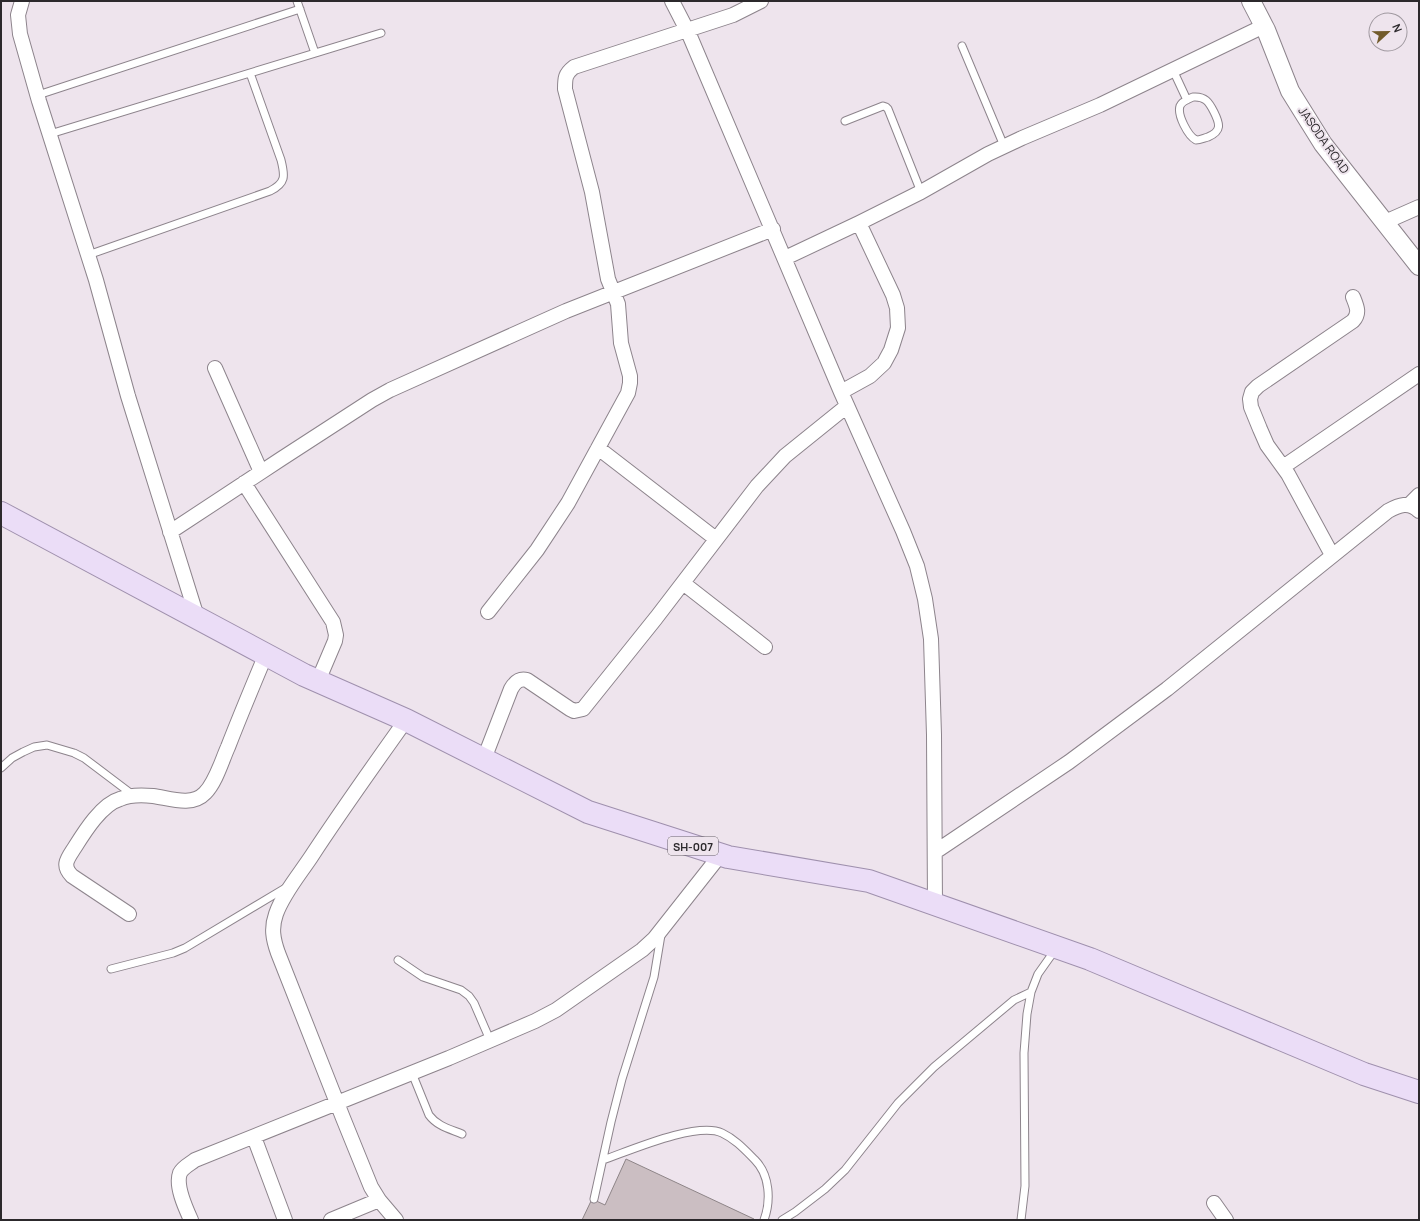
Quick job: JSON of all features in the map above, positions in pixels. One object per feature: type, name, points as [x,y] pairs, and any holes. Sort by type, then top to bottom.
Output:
[{"type":"main road","name":"SH-007","points":[[1,513],[318,681],[406,720],[588,812],[728,857],[869,881],[1090,959],[1364,1074],[1419,1092]]},
{"type":"street","points":[[22,1],[18,15],[20,34],[88,255],[128,396],[197,617]]},
{"type":"street","points":[[672,1],[687,30],[773,229],[847,406],[903,531],[917,566],[925,599],[931,639],[934,734],[935,905]]},
{"type":"street","points":[[488,612],[537,550],[568,503],[628,393],[630,383],[630,376],[621,344],[619,310],[614,292],[608,280],[592,192],[565,89],[565,79],[568,72],[574,67],[734,15],[761,1]]},
{"type":"street","name":"JASODA ROAD","points":[[1251,1],[1264,26],[1290,91],[1323,144],[1419,266]]},
{"type":"street","points":[[785,258],[921,192],[1004,146],[1100,105],[1264,26]]},
{"type":"street","points":[[1385,222],[1419,207]]},
{"type":"street","points":[[841,392],[870,376],[884,363],[891,350],[898,328],[897,308],[893,294],[859,223]]},
{"type":"street","points":[[170,532],[372,400],[390,390],[425,373],[614,292],[773,229]]},
{"type":"street","points":[[1332,555],[1283,467],[1267,445],[1251,407],[1250,399],[1252,392],[1258,386],[1353,321],[1358,312],[1353,297]]},
{"type":"street","points":[[215,368],[261,472]]},
{"type":"street","points":[[1283,467],[1419,374]]},
{"type":"street","points":[[484,760],[514,684],[523,679],[527,680],[570,709],[579,711],[583,709],[757,486],[785,456],[847,406]]},
{"type":"street","points":[[598,448],[716,540]]},
{"type":"street","points":[[244,483],[333,622],[336,635],[335,641],[318,681]]},
{"type":"street","points":[[935,852],[1069,762],[1167,689],[1388,511],[1400,505],[1416,504]]},
{"type":"street","points":[[683,582],[765,647]]},
{"type":"street","points":[[129,914],[72,876],[68,872],[66,863],[79,840],[103,810],[120,798],[152,796],[189,800],[198,798],[205,794],[212,784],[266,654]]},
{"type":"street","points":[[396,1220],[379,1200],[371,1187],[273,940],[273,930],[276,914],[294,882],[339,814],[406,720]]},
{"type":"street","points":[[191,1220],[183,1201],[179,1182],[180,1174],[186,1166],[195,1160],[490,1040],[535,1021],[556,1010],[642,950],[662,929],[720,854]]},
{"type":"street","points":[[254,1137],[285,1220]]},
{"type":"street","points":[[331,1220],[379,1200]]},
{"type":"street","points":[[1214,1203],[1226,1220]]},
{"type":"lane","points":[[297,1],[315,53]]},
{"type":"lane","points":[[38,95],[300,9]]},
{"type":"lane","points":[[50,134],[381,33]]},
{"type":"lane","points":[[962,46],[1004,146]]},
{"type":"lane","points":[[1174,70],[1187,100]]},
{"type":"lane","points":[[88,255],[278,187],[283,180],[284,173],[250,73]]},
{"type":"lane","points":[[1198,97],[1209,103],[1219,124],[1218,128],[1213,134],[1196,140],[1188,134],[1180,110],[1180,106],[1187,100],[1198,97]]},
{"type":"lane","points":[[845,121],[886,106],[921,192]]},
{"type":"lane","points":[[1,768],[12,758],[23,752],[34,747],[47,745],[74,753],[84,758],[135,796]]},
{"type":"lane","points":[[111,969],[173,953],[185,948],[294,882]]},
{"type":"lane","points":[[594,1199],[622,1079],[654,977],[662,929]]},
{"type":"lane","points":[[1021,1220],[1026,1186],[1024,1053],[1027,1014],[1031,992],[1038,974],[1056,948]]},
{"type":"lane","points":[[398,960],[423,977],[461,990],[469,996],[474,1003],[490,1040]]},
{"type":"lane","points":[[782,1220],[825,1189],[845,1170],[898,1103],[934,1067],[1014,1000],[1031,992]]},
{"type":"lane","points":[[412,1072],[429,1115],[433,1120],[442,1126],[462,1134]]},
{"type":"lane","points":[[603,1160],[669,1136],[692,1131],[709,1130],[721,1132],[733,1139],[757,1163],[763,1173],[768,1189],[769,1202],[764,1220]]},
{"type":"building","points":[[626,1159],[754,1219],[582,1220],[592,1199],[605,1205]]}]
